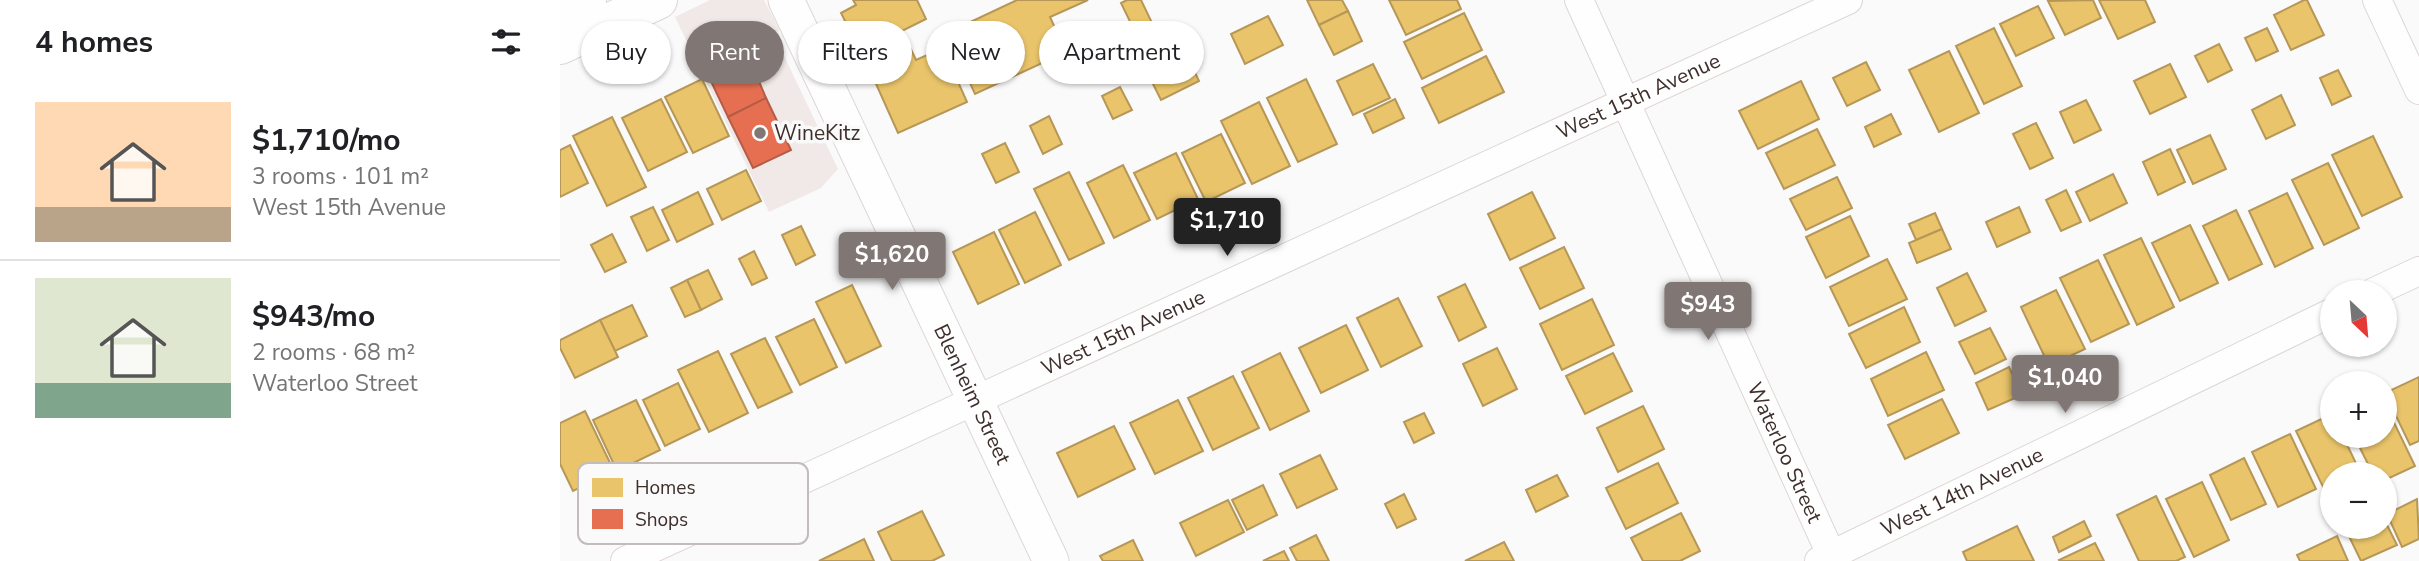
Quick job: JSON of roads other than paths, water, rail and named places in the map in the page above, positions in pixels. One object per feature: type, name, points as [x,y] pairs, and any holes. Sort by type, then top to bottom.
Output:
[{"type":"main road","points":[[560,22],[587,0]]},
{"type":"main road","points":[[560,45],[658,0]]},
{"type":"street","name":"Blenheim Street","points":[[786,0],[868,179],[1051,561]]},
{"type":"street","name":"Waterloo Street","points":[[1579,0],[1828,559]]},
{"type":"street","name":"West 15th Avenue","points":[[808,477],[1848,0]]},
{"type":"street","points":[[2377,0],[2419,90]]},
{"type":"street","points":[[2398,281],[2419,271]]},
{"type":"street","name":"West 14th Avenue","points":[[1828,559],[2320,318]]},
{"type":"street","name":"West 15th Avenue","points":[[625,561],[662,544]]},
{"type":"place","name":"WineKitz","points":[[760,133]]}]
